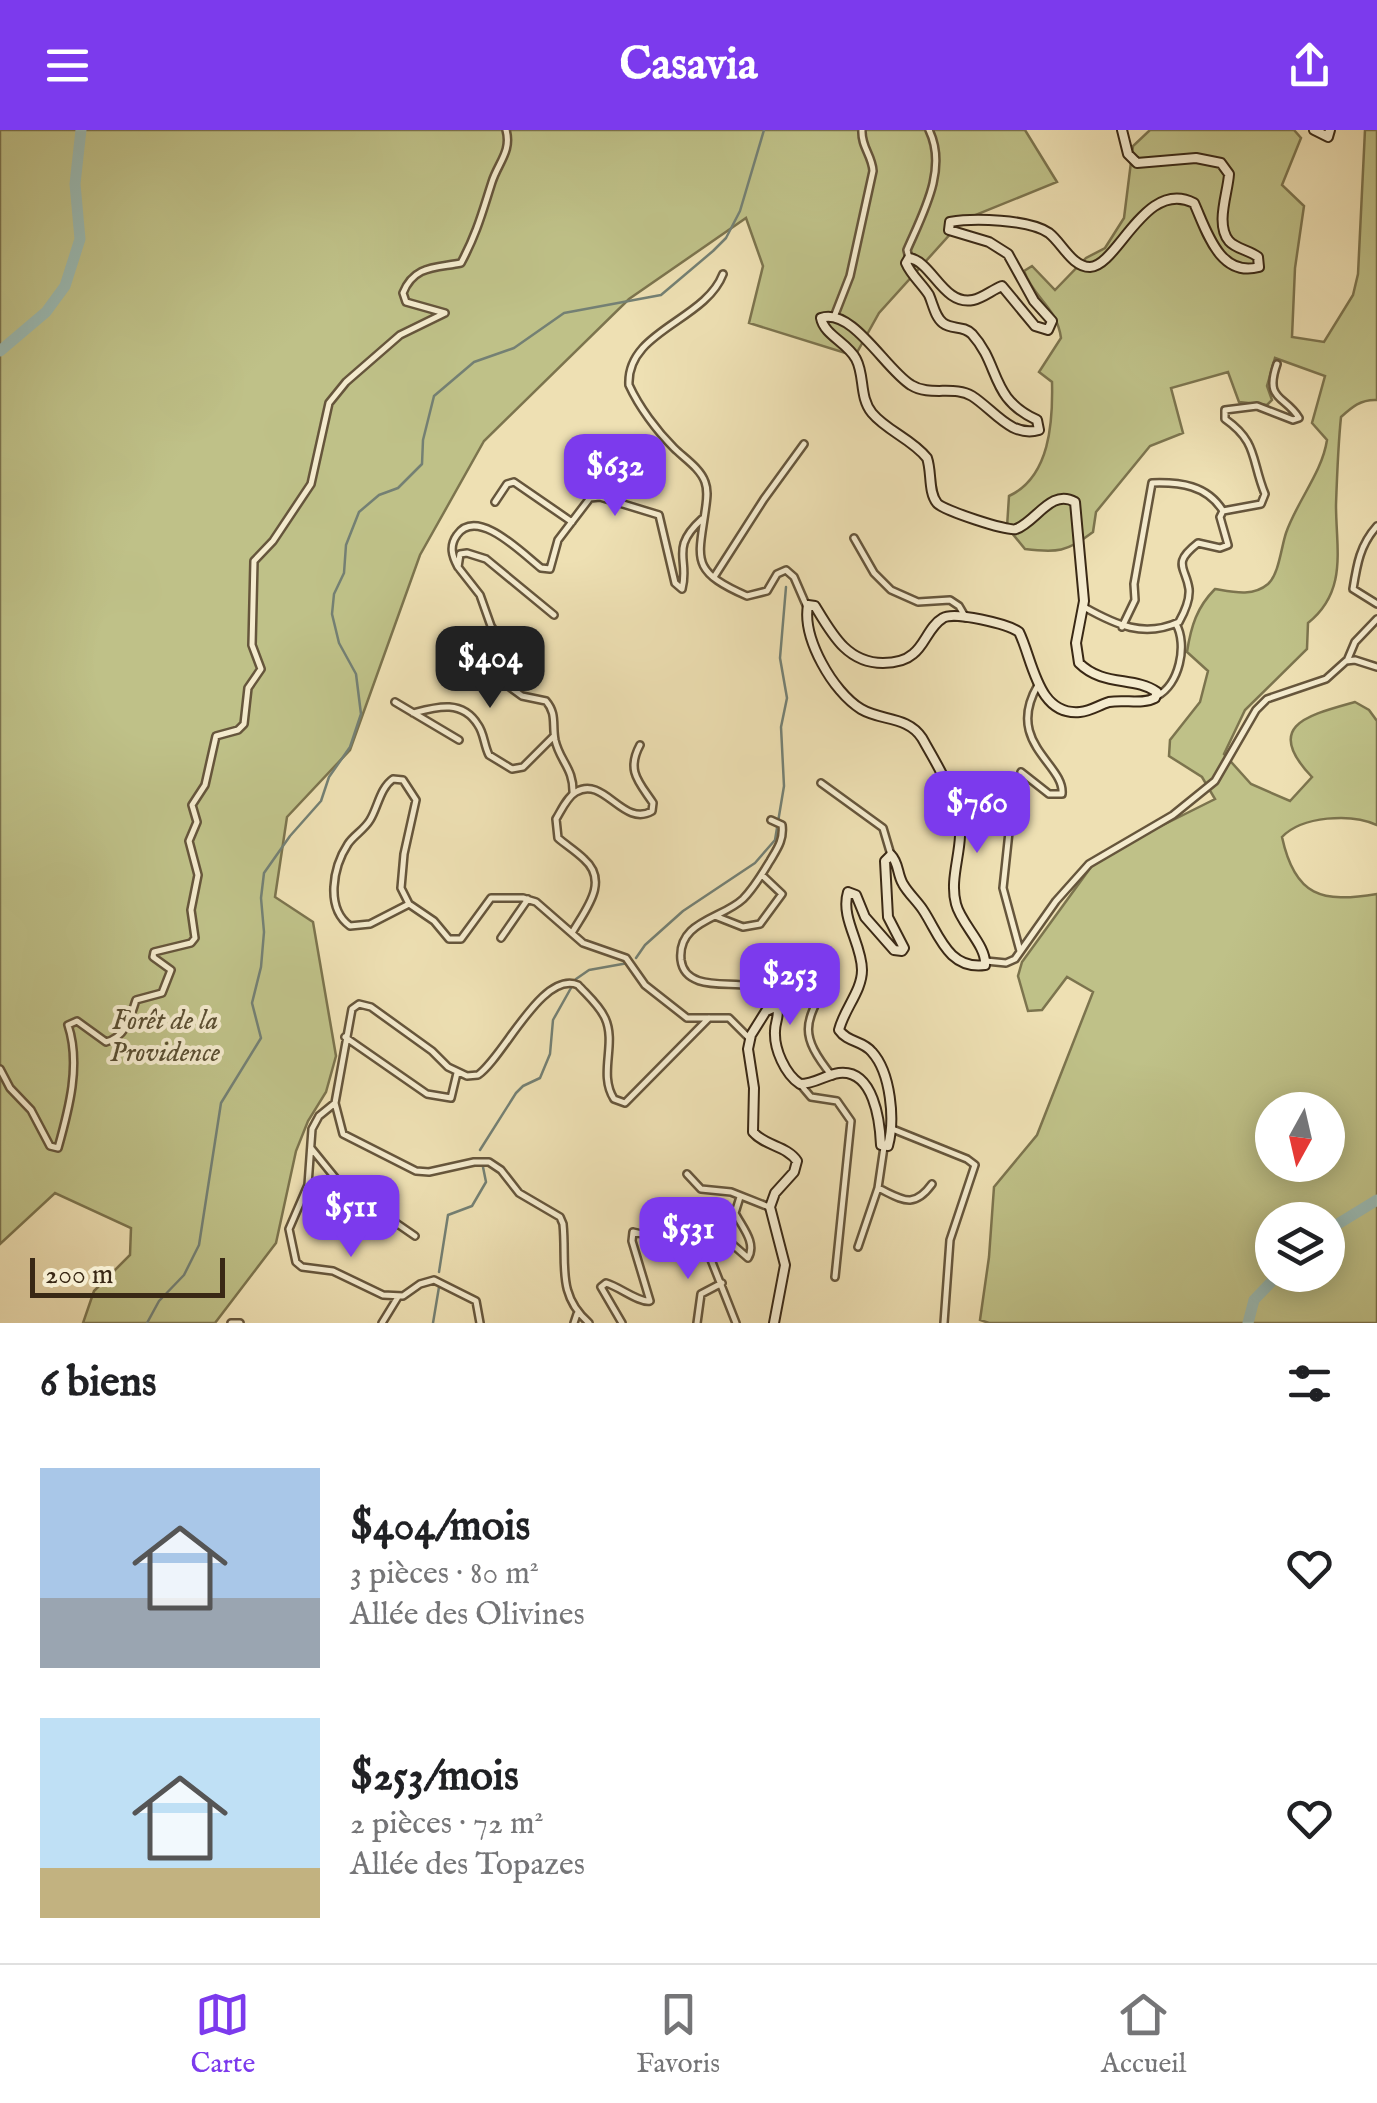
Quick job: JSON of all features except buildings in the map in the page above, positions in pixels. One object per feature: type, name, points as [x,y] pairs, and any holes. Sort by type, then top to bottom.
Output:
[{"type":"main road","points":[[774,1323],[784,1265],[770,1207],[775,1193],[794,1172],[798,1161],[752,1132],[754,1098],[748,1056],[750,1039],[766,1010],[777,1006],[780,1013],[774,1028],[778,1046],[788,1073],[800,1084],[851,1075],[862,1083],[875,1102],[884,1147],[890,1142],[888,1090],[875,1054],[845,1038],[840,1030],[858,988],[862,967],[846,894],[850,891],[856,895],[865,916],[894,950],[902,951],[888,917],[885,862],[891,855],[904,886],[946,950],[968,964],[979,966],[986,962],[954,900],[958,811],[931,755],[910,726],[864,711],[848,697],[813,646],[807,607],[815,606],[830,632],[850,654],[868,662],[910,657],[942,618],[966,618],[1004,624],[1018,632],[1038,686],[1049,701],[1071,712],[1116,702],[1150,702],[1157,696],[1150,688],[1097,676],[1079,664],[1076,643],[1084,608],[1075,502],[1057,500],[1020,528],[1010,530],[951,513],[936,502],[929,462],[916,446],[868,408],[854,356],[821,324],[822,316],[834,317],[857,330],[894,372],[910,384],[923,390],[966,393],[1009,425],[1029,432],[1040,430],[1037,420],[1017,410],[1006,398],[970,332],[946,326],[938,318],[926,291],[906,267],[909,258],[918,260],[941,285],[966,301],[1002,286],[1035,326],[1050,329],[1052,321],[1034,301],[1012,259],[990,242],[954,234],[950,222],[988,220],[1040,229],[1076,262],[1094,266],[1149,210],[1186,199],[1194,203],[1202,230],[1221,255],[1239,267],[1259,267],[1258,257],[1232,244],[1225,233],[1224,202],[1229,174],[1221,163],[1196,158],[1136,164],[1128,154],[1122,130]]},
{"type":"main road","points":[[1314,130],[1328,138],[1330,130]]},
{"type":"street","points":[[0,1069],[10,1088],[31,1110],[50,1146],[58,1148],[74,1085],[73,1039],[68,1025],[77,1021],[106,1042],[112,1041],[127,1026],[136,1000],[162,993],[171,970],[153,958],[154,952],[190,943],[195,938],[191,910],[198,875],[189,841],[197,822],[192,805],[204,785],[216,736],[238,730],[244,724],[248,688],[261,669],[252,645],[254,560],[274,541],[310,484],[329,403],[346,382],[400,334],[444,317],[445,313],[406,302],[403,292],[407,282],[420,271],[461,263],[476,236],[492,182],[505,156],[509,141],[506,130]]},
{"type":"street","points":[[834,317],[850,276],[873,171],[862,130]]},
{"type":"street","points":[[909,258],[907,250],[931,195],[937,146],[929,130]]},
{"type":"street","points":[[723,274],[709,299],[647,343],[628,375],[630,390],[664,436],[704,478],[708,490],[698,557],[714,577],[732,589],[755,596],[767,590],[777,574],[786,570],[794,577],[807,607]]},
{"type":"street","points":[[1222,511],[1261,504],[1265,494],[1250,441],[1226,419],[1225,410],[1257,406],[1288,419],[1299,418],[1297,412],[1280,402],[1274,391],[1276,364]]},
{"type":"street","points":[[714,577],[804,444]]},
{"type":"street","points":[[495,502],[514,482],[572,522]]},
{"type":"street","points":[[1084,608],[1122,627],[1156,630],[1176,624],[1183,617],[1189,594],[1182,568],[1190,549],[1202,542],[1220,548],[1228,546],[1222,511],[1212,494],[1154,482],[1134,600],[1122,627]]},
{"type":"street","points":[[573,794],[571,771],[554,736],[550,704],[522,696],[506,685],[503,646],[480,595],[458,567],[452,550],[457,534],[472,525],[493,531],[541,568],[550,569],[558,540],[594,496],[656,512],[662,520],[675,583],[682,588],[681,559],[686,540],[704,518]]},
{"type":"street","points":[[1377,526],[1365,539],[1358,558],[1354,589],[1377,604]]},
{"type":"street","points":[[854,538],[874,573],[891,590],[918,602],[950,600],[966,618]]},
{"type":"street","points":[[458,567],[463,553],[486,560],[554,615]]},
{"type":"street","points":[[986,962],[1006,964],[1020,952],[1056,901],[1090,864],[1173,815],[1215,781],[1256,710],[1267,700],[1326,679],[1346,662],[1355,642],[1377,620]]},
{"type":"street","points":[[1157,696],[1167,690],[1177,671],[1182,640],[1176,624]]},
{"type":"street","points":[[1346,662],[1355,660],[1377,667]]},
{"type":"street","points":[[1021,772],[1049,794],[1062,794],[1061,781],[1041,758],[1031,737],[1031,706],[1038,686]]},
{"type":"street","points":[[395,702],[459,740]]},
{"type":"street","points":[[412,713],[444,706],[457,708],[481,728],[493,760],[512,769],[523,766],[554,736]]},
{"type":"street","points":[[572,933],[595,894],[596,884],[590,865],[562,842],[556,832],[556,819],[573,794],[588,789],[630,814],[649,814],[652,803],[637,786],[633,774],[633,760],[640,745]]},
{"type":"street","points":[[409,904],[370,924],[350,926],[338,912],[334,890],[346,846],[367,824],[393,778],[404,780],[416,800],[401,888],[409,904],[434,921],[449,938],[458,941],[492,898],[528,899],[591,947],[626,958],[644,985],[688,1018],[729,1018],[750,1039]]},
{"type":"street","points":[[821,783],[883,828],[891,855]]},
{"type":"street","points":[[771,820],[778,821],[784,832],[762,875],[743,899],[694,927],[685,938],[681,959],[684,968],[710,985],[748,986],[772,1006]]},
{"type":"street","points":[[1009,832],[1003,888],[1020,939],[1020,952]]},
{"type":"street","points":[[715,916],[743,928],[760,924],[782,894],[762,875]]},
{"type":"street","points":[[501,938],[528,899]]},
{"type":"street","points":[[830,978],[808,1018],[807,1029],[815,1056],[832,1076]]},
{"type":"street","points":[[574,1323],[577,1314],[563,1268],[563,1224],[554,1211],[519,1193],[502,1170],[489,1162],[422,1172],[352,1141],[340,1128],[335,1103],[352,1009],[365,1004],[457,1073],[478,1076],[520,1022],[555,986],[566,981],[578,985],[605,1018],[610,1040],[607,1084],[612,1096],[621,1102],[631,1100],[709,1018]]},
{"type":"street","points":[[345,1037],[432,1097],[452,1098],[457,1073]]},
{"type":"street","points":[[800,1084],[807,1095],[837,1101],[851,1122],[835,1276]]},
{"type":"street","points":[[335,1103],[315,1122],[309,1146],[308,1185],[289,1230],[293,1258],[302,1267],[334,1271],[383,1295],[398,1297]]},
{"type":"street","points":[[890,1128],[974,1165],[975,1172],[950,1240],[944,1323]]},
{"type":"street","points":[[309,1146],[341,1186],[414,1236]]},
{"type":"street","points":[[858,1247],[878,1188],[884,1147]]},
{"type":"street","points":[[687,1174],[701,1189],[727,1192],[770,1207]]},
{"type":"street","points":[[878,1188],[907,1201],[916,1200],[932,1184]]},
{"type":"street","points":[[622,1323],[601,1287],[603,1284],[642,1302],[650,1301],[632,1232],[677,1243],[732,1244],[744,1258],[751,1256],[746,1230],[735,1213],[740,1197]]},
{"type":"street","points":[[706,1246],[736,1323]]},
{"type":"street","points":[[382,1323],[398,1297],[424,1282],[438,1281],[476,1301],[480,1323]]},
{"type":"street","points":[[697,1323],[701,1294],[722,1284]]},
{"type":"street","points":[[577,1314],[589,1323]]},
{"type":"street","points":[[231,1323],[240,1323]]},
{"type":"green space","name":"Forêt de la Providence","points":[[0,130],[1025,130],[1057,182],[963,220],[879,313],[855,356],[749,323],[763,266],[746,218],[629,299],[484,441],[420,555],[350,750],[287,817],[275,897],[313,922],[336,1056],[326,1092],[296,1151],[276,1243],[215,1323],[83,1323],[94,1291],[130,1255],[131,1228],[55,1193],[0,1244]]},
{"type":"green space","points":[[1150,130],[1294,130],[1301,138],[1282,185],[1304,206],[1295,268],[1292,337],[1324,342],[1353,295],[1358,274],[1365,130],[1377,130],[1377,400],[1361,402],[1341,417],[1334,583],[1321,611],[1308,623],[1307,649],[1245,710],[1224,754],[1251,784],[1290,801],[1312,777],[1291,745],[1298,725],[1322,712],[1355,702],[1369,710],[1377,721],[1377,825],[1354,819],[1327,819],[1302,825],[1282,837],[1295,872],[1314,891],[1341,897],[1377,894],[1377,1323],[980,1320],[994,1187],[1037,1135],[1093,992],[1067,977],[1042,1010],[1028,1011],[1018,976],[1022,962],[1091,867],[1113,850],[1215,799],[1202,777],[1169,756],[1170,740],[1200,702],[1208,671],[1187,652],[1193,625],[1215,589],[1249,592],[1272,580],[1286,533],[1320,464],[1327,440],[1312,423],[1325,376],[1275,358],[1267,386],[1272,400],[1267,405],[1239,402],[1228,372],[1171,388],[1183,433],[1150,446],[1096,512],[1093,532],[1084,539],[1061,549],[1025,549],[1007,527],[1009,496],[1033,476],[1046,447],[1052,382],[1039,372],[1061,338],[1055,318],[1024,271],[1032,266],[1055,290],[1086,258],[1105,248],[1124,218],[1133,146]]},
{"type":"waterway","points":[[0,351],[46,312],[65,286],[80,239],[75,184],[81,130]]},
{"type":"waterway","points":[[147,1323],[159,1301],[184,1275],[199,1245],[221,1103],[261,1038],[252,1003],[261,967],[264,873],[321,801],[329,777],[350,747],[361,714],[356,674],[339,643],[332,614],[334,594],[344,573],[346,545],[359,512],[379,495],[398,488],[422,464],[423,440],[434,396],[474,362],[514,348],[564,313],[661,295],[713,251],[726,238],[740,211],[764,130]]},
{"type":"waterway","points":[[636,958],[683,911],[755,863],[775,840],[784,786],[781,727],[787,698],[780,658],[786,587]]},
{"type":"waterway","points":[[576,979],[589,970],[628,963]]},
{"type":"waterway","points":[[480,1150],[516,1093],[540,1078],[550,1054],[553,1020],[571,988]]},
{"type":"waterway","points":[[439,1272],[448,1215],[472,1206],[486,1182],[483,1167]]},
{"type":"waterway","points":[[1345,1220],[1377,1200]]},
{"type":"waterway","points":[[433,1323],[439,1287]]},
{"type":"waterway","points":[[1248,1323],[1254,1300],[1262,1292]]}]
